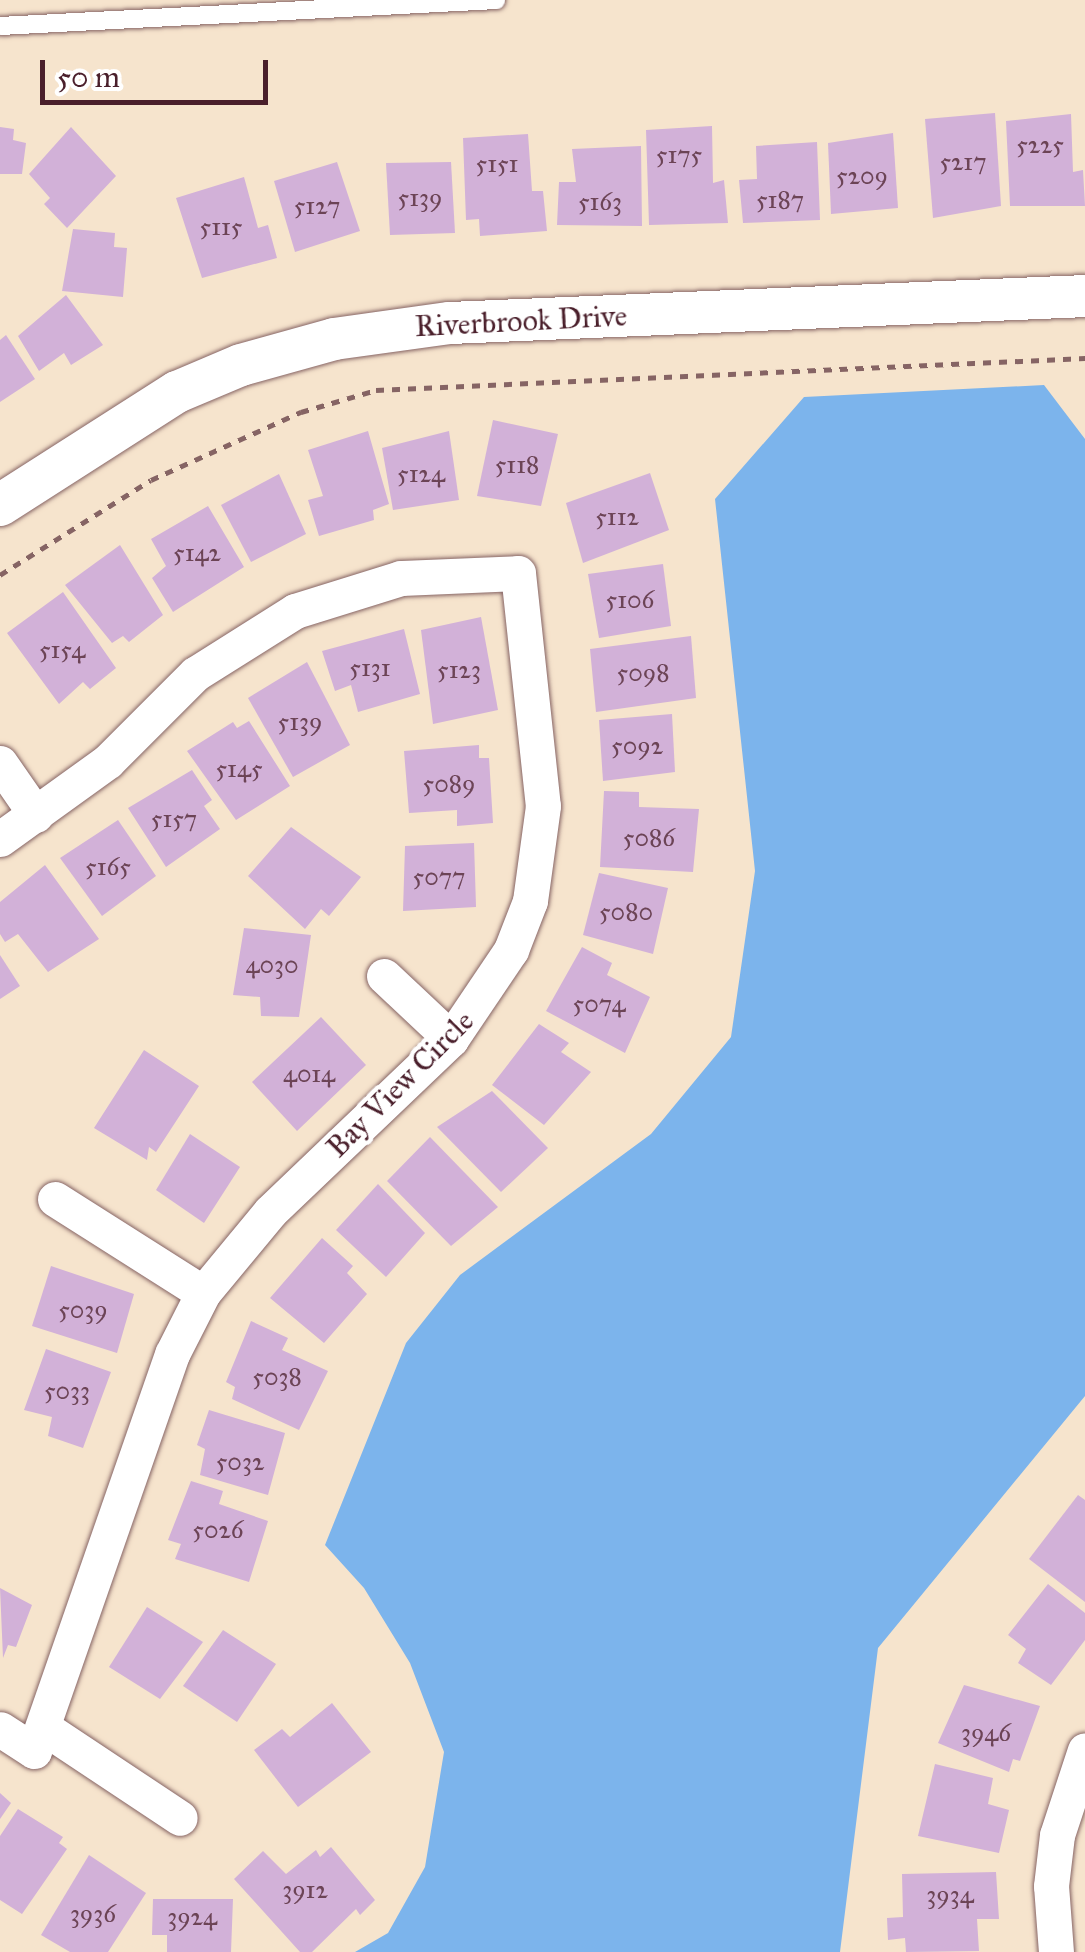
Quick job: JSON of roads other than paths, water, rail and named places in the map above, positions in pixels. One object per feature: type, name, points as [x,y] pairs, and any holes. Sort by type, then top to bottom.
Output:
[{"type":"street","name":"Riverbrook Drive","points":[[0,505],[178,392],[240,365],[350,336],[450,323],[1085,296]]},
{"type":"street","name":"Bay View Circle","points":[[0,839],[108,761],[195,674],[295,612],[401,578],[518,573],[541,764],[540,854],[511,950],[452,1039],[270,1212],[204,1293],[172,1354],[42,1727]]},
{"type":"street","points":[[0,763],[36,816]]},
{"type":"street","points":[[384,976],[452,1039]]},
{"type":"street","points":[[55,1200],[204,1293]]},
{"type":"street","points":[[0,1729],[34,1751],[42,1727],[180,1818]]},
{"type":"street","points":[[1056,1952],[1051,1886],[1057,1835],[1085,1750]]},
{"type":"lane","points":[[0,26],[496,0]]},
{"type":"water","points":[[1044,385],[1085,439],[1085,1396],[878,1648],[840,1952],[355,1952],[388,1933],[425,1867],[444,1752],[410,1663],[364,1588],[325,1545],[406,1343],[460,1275],[651,1134],[731,1037],[755,871],[715,499],[804,397]]}]
